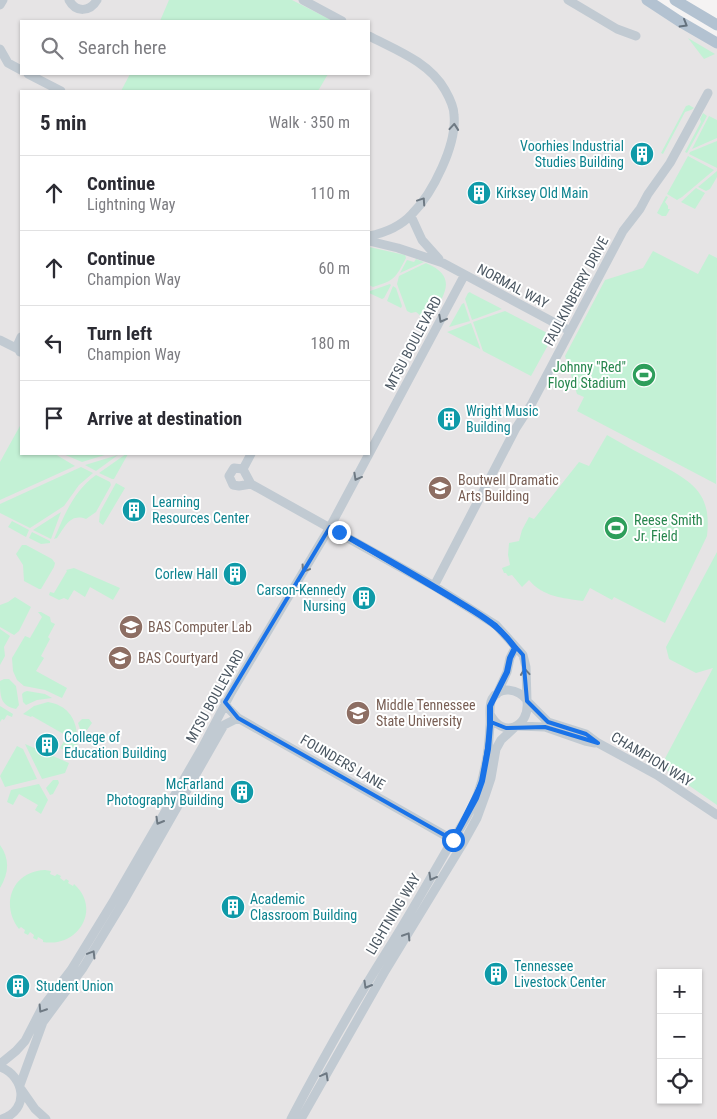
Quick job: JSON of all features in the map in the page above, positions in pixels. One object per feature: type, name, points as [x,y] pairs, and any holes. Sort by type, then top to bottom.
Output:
[{"type":"main road","points":[[647,0],[717,43]]},
{"type":"main road","points":[[675,0],[717,25]]},
{"type":"street","points":[[0,5],[3,0]]},
{"type":"street","points":[[70,0],[80,10],[91,8],[97,0]]},
{"type":"street","points":[[303,0],[340,20]]},
{"type":"street","points":[[574,1],[617,29],[636,36]]},
{"type":"street","points":[[370,37],[408,56],[429,70],[445,89],[454,113],[453,136],[445,161],[431,188],[411,216],[390,230],[370,236]]},
{"type":"street","points":[[0,49],[4,63],[20,70]]},
{"type":"street","points":[[30,75],[59,90]]},
{"type":"street","name":"FAULKINBERRY DRIVE","points":[[434,586],[516,428],[531,405],[624,231],[670,164],[708,93]]},
{"type":"street","name":"NORMAL WAY","points":[[411,216],[422,240],[443,263],[464,276],[570,331]]},
{"type":"street","name":"NORMAL WAY","points":[[370,241],[398,248],[443,263]]},
{"type":"street","name":"MTSU BOULEVARD","points":[[370,453],[464,276]]},
{"type":"street","points":[[19,351],[17,342],[20,338]]},
{"type":"street","points":[[0,340],[19,351]]},
{"type":"street","points":[[243,469],[251,455]]},
{"type":"street","name":"MTSU BOULEVARD","points":[[0,1065],[25,1041],[42,1008],[71,970],[202,748],[225,702],[330,528],[369,455]]},
{"type":"street","points":[[243,469],[231,470],[229,476],[231,482],[236,486],[251,484]]},
{"type":"street","points":[[243,469],[251,484],[434,586],[496,625],[523,655],[526,667],[528,713],[525,720],[516,727],[506,728],[498,725],[490,714],[492,699],[502,691],[511,690],[519,692],[527,701]]},
{"type":"street","points":[[497,694],[515,648]]},
{"type":"street","name":"CHAMPION WAY","points":[[527,701],[548,722],[586,734],[598,743],[641,766],[717,815]]},
{"type":"street","name":"FOUNDERS LANE","points":[[225,702],[238,718],[453,840]]},
{"type":"street","name":"LIGHTNING WAY","points":[[291,1119],[476,798],[482,781],[488,749],[490,714]]},
{"type":"street","name":"MTSU BOULEVARD","points":[[2,1119],[14,1112],[18,1106],[21,1098],[20,1087],[43,1022],[78,977],[224,725],[238,718]]},
{"type":"street","name":"CHAMPION WAY","points":[[516,727],[545,727],[585,741],[598,743]]},
{"type":"street","name":"LIGHTNING WAY","points":[[301,1119],[384,973],[477,818],[491,778],[496,749],[501,740],[516,727]]},
{"type":"street","points":[[0,1065],[14,1075],[35,1109],[46,1119]]},
{"type":"highlighted area","points":[[330,527],[496,625],[523,655],[527,701],[548,722],[586,734],[598,743],[545,727],[506,728],[491,722],[482,781],[453,840],[238,718],[225,702]]},
{"type":"shaded area","name":"Middle Tennessee State University","points":[[0,0],[643,0],[717,43],[717,1119],[0,1119]]},
{"type":"green space","points":[[169,0],[292,0],[331,20],[160,20]]},
{"type":"green space","points":[[688,38],[715,54],[704,59]]},
{"type":"green space","points":[[129,75],[327,75],[319,90],[122,90]]},
{"type":"green space","points":[[689,105],[694,108],[685,112],[663,154],[661,153],[686,106]]},
{"type":"green space","points":[[703,113],[707,116],[687,153],[685,152],[701,122],[700,119]]},
{"type":"green space","points":[[709,116],[717,120],[717,138],[692,149]]},
{"type":"green space","points":[[717,141],[717,168],[689,154],[690,152]]},
{"type":"green space","points":[[688,156],[714,170],[677,200],[667,194]]},
{"type":"green space","points":[[717,171],[717,177],[710,189],[706,191],[698,187]]},
{"type":"green space","points":[[696,188],[705,193],[695,209],[681,202]]},
{"type":"green space","points":[[666,196],[668,197],[665,202],[668,209],[670,209],[666,216],[662,216],[657,213]]},
{"type":"green space","points":[[370,247],[405,255],[406,258],[394,278],[373,287],[370,286]]},
{"type":"green space","name":"Johnny \"Red\" Floyd Stadium","points":[[653,251],[698,274],[709,254],[717,258],[716,484],[577,411],[584,397],[577,394],[565,356],[605,280],[643,268]]},
{"type":"green space","points":[[416,259],[424,262],[400,273],[407,260],[414,262]]},
{"type":"green space","points":[[426,263],[436,268],[443,274],[446,280],[444,294],[431,318],[425,314],[421,316],[416,312],[411,313],[407,311],[397,284],[399,276]]},
{"type":"green space","points":[[391,285],[382,299],[370,293],[370,291]]},
{"type":"green space","points":[[393,286],[396,288],[401,308],[387,301]]},
{"type":"green space","points":[[470,292],[502,309],[472,320],[465,299]]},
{"type":"green space","points":[[464,303],[470,321],[449,327],[462,304]]},
{"type":"green space","points":[[505,311],[553,336],[531,376],[483,351],[473,322]]},
{"type":"green space","points":[[471,323],[480,348],[480,349],[447,332]]},
{"type":"green space","points":[[20,426],[20,455],[57,455],[75,466],[0,500],[0,462]]},
{"type":"green space","name":"Reese Smith Jr. Field","points":[[607,435],[681,476],[697,490],[703,499],[708,521],[707,536],[665,623],[614,597],[612,600],[590,588],[583,601],[561,598],[547,593],[529,580],[522,587],[512,575],[508,576],[504,573],[502,568],[510,565],[508,555],[509,543],[519,541],[529,517],[534,519],[579,462],[589,466]]},
{"type":"green space","points":[[65,455],[105,455],[82,462]]},
{"type":"green space","points":[[118,455],[96,471],[85,465]]},
{"type":"green space","points":[[125,455],[127,455],[114,479],[99,473]]},
{"type":"green space","points":[[81,467],[93,473],[79,485],[64,506],[30,528],[0,513],[0,504]]},
{"type":"green space","points":[[96,475],[110,482],[111,485],[96,512],[86,519],[72,519],[57,538],[54,539],[66,512],[76,496]]},
{"type":"green space","points":[[116,483],[125,488],[103,525],[99,522],[100,512]]},
{"type":"green space","points":[[61,512],[51,539],[33,530]]},
{"type":"green space","points":[[12,521],[29,530],[26,537],[8,527]]},
{"type":"green space","points":[[32,532],[50,541],[50,543],[41,544],[29,538]]},
{"type":"green space","points":[[22,545],[26,545],[52,559],[55,563],[41,589],[24,581],[23,565],[16,554]]},
{"type":"green space","points":[[717,552],[717,805],[661,766],[713,668],[696,673],[669,659],[666,647]]},
{"type":"green space","points":[[74,568],[120,588],[113,600],[90,587],[85,597],[74,590],[68,600],[64,598],[59,600],[49,595],[50,592],[54,593],[66,570]]},
{"type":"green space","points":[[15,597],[31,607],[19,631],[14,635],[0,627],[0,605]]},
{"type":"green space","points":[[38,612],[50,617],[51,622],[55,624],[41,656],[44,658],[36,671],[67,688],[62,698],[45,690],[24,686],[17,680],[13,671],[12,658],[25,636],[30,638],[42,617]]},
{"type":"green space","points":[[0,629],[10,636],[4,647],[5,656],[0,665]]},
{"type":"green space","points":[[9,679],[16,686],[19,705],[16,709],[4,703],[2,699],[0,681]]},
{"type":"green space","points":[[27,691],[45,694],[52,698],[37,700],[26,705],[23,702],[22,694]]},
{"type":"green space","points":[[48,702],[65,709],[75,723],[78,740],[74,755],[60,748],[67,736],[32,716],[23,714],[34,706]]},
{"type":"green space","points":[[0,706],[13,714],[12,717],[7,715],[0,722]]},
{"type":"green space","points":[[82,719],[89,719],[92,723],[84,734],[81,732],[78,723]]},
{"type":"green space","points":[[25,744],[69,763],[65,773],[42,779]]},
{"type":"green space","points":[[17,746],[23,749],[37,779],[5,787],[0,776]]},
{"type":"green space","points":[[53,780],[58,780],[59,783],[53,794],[50,795],[46,788]]},
{"type":"green space","points":[[39,784],[48,800],[41,814],[35,810],[38,805],[19,794],[13,805],[7,802],[11,790]]},
{"type":"green space","points":[[0,845],[7,861],[7,871],[0,888]]},
{"type":"green space","points":[[45,870],[51,871],[50,874],[55,876],[57,874],[61,876],[60,878],[64,881],[66,879],[73,886],[74,884],[82,894],[86,904],[86,915],[76,933],[67,939],[56,942],[43,942],[38,937],[37,940],[33,938],[34,935],[30,932],[28,935],[24,933],[25,930],[21,927],[19,929],[13,920],[10,910],[12,891],[17,883],[24,876]]},
{"type":"place","name":"Voorhies Industrial Studies Building","points":[[642,154]]},
{"type":"place","name":"Kirksey Old Main","points":[[479,193]]},
{"type":"place","name":"Johnny \"Red\" Floyd Stadium","points":[[644,375]]},
{"type":"place","name":"Wright Music Building","points":[[449,419]]},
{"type":"place","name":"Boutwell Dramatic Arts Building","points":[[440,488]]},
{"type":"place","name":"Learning Resources Center","points":[[134,510]]},
{"type":"place","name":"Reese Smith Jr. Field","points":[[616,528]]},
{"type":"place","name":"Corlew Hall","points":[[235,574]]},
{"type":"place","name":"Carson-Kennedy Nursing","points":[[364,598]]},
{"type":"place","name":"BAS Computer Lab","points":[[131,627]]},
{"type":"place","name":"BAS Courtyard","points":[[120,658]]},
{"type":"place","name":"Middle Tennessee State University","points":[[358,713]]},
{"type":"place","name":"College of Education Building","points":[[47,745]]},
{"type":"place","name":"McFarland Photography Building","points":[[242,792]]},
{"type":"place","name":"Academic Classroom Building","points":[[233,907]]},
{"type":"place","name":"Tennessee Livestock Center","points":[[496,974]]},
{"type":"place","name":"Student Union","points":[[18,986]]},
{"type":"route","points":[[339,532],[483,616],[505,634],[515,648],[510,658],[507,672],[490,706],[488,749],[482,781],[470,811],[453,840]]}]
